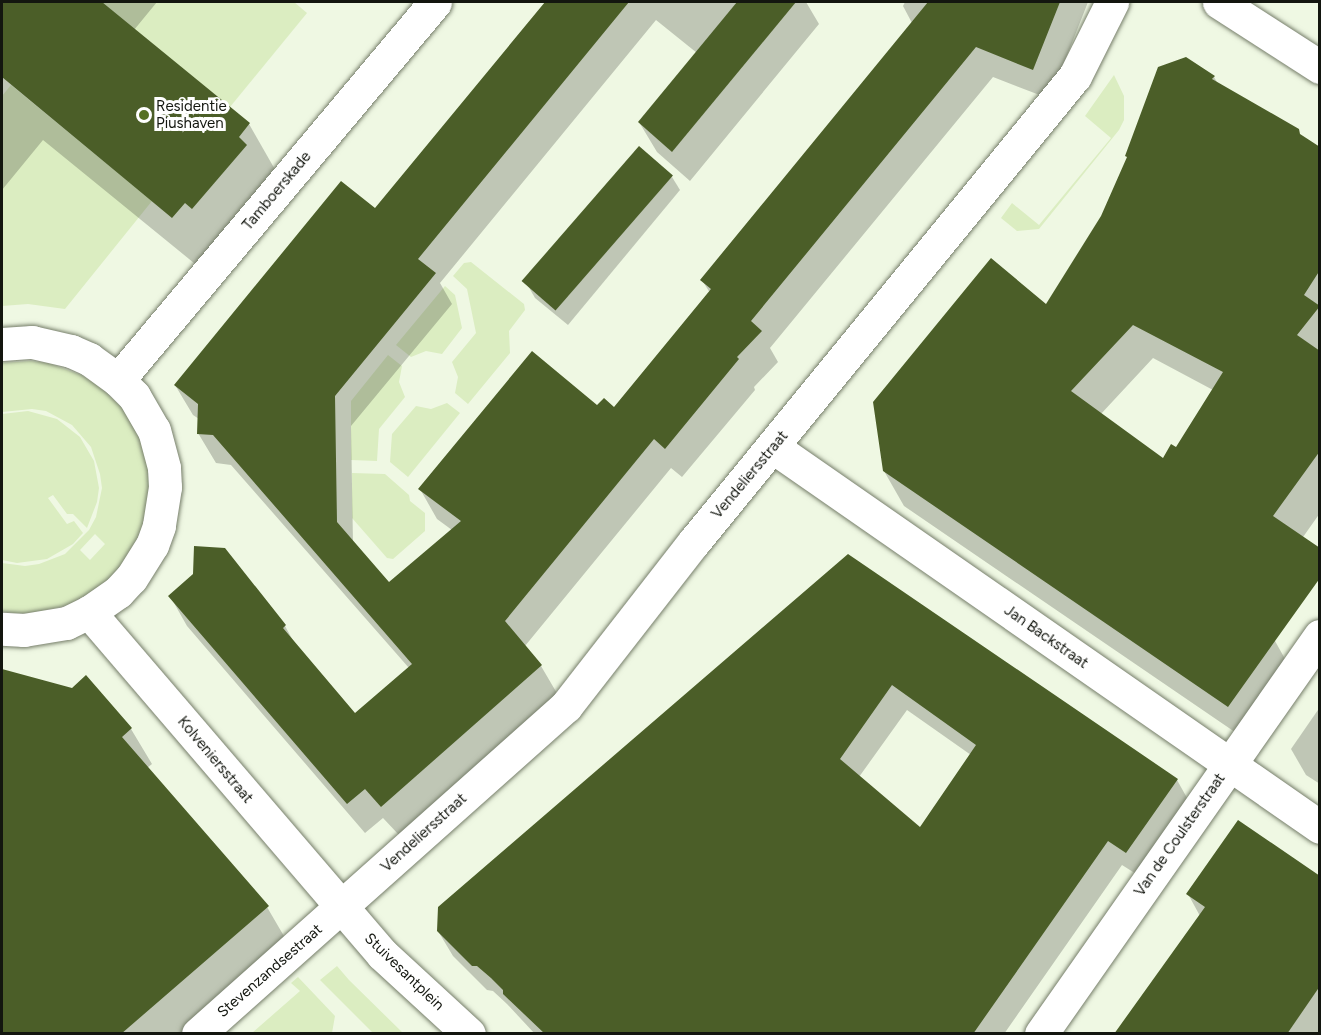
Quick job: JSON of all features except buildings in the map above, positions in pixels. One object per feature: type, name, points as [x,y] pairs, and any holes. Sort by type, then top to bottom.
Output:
[{"type":"street","name":"Tamboerskade","points":[[118,380],[435,2]]},
{"type":"street","name":"Vendeliersstraat","points":[[341,908],[566,706],[627,626],[1075,76],[1112,2]]},
{"type":"street","points":[[1219,2],[1320,67]]},
{"type":"street","points":[[2,344],[32,342],[61,348],[89,359],[118,380],[134,396],[154,430],[164,468],[163,507],[159,526],[142,562],[118,592],[89,612],[66,623],[45,628],[2,629]]},
{"type":"street","name":"Jan Backstraat","points":[[773,447],[1320,827]]},
{"type":"street","name":"Kolveniersstraat","points":[[89,612],[341,908]]},
{"type":"street","name":"Van de Coulsterstraat","points":[[1041,1034],[1320,636]]},
{"type":"street","name":"Stevenzandsestraat","points":[[198,1034],[341,908]]},
{"type":"street","name":"Stuivesantplein","points":[[341,908],[382,954],[469,1034]]},
{"type":"green space","points":[[102,2],[294,2],[307,13],[230,107]]},
{"type":"green space","points":[[1114,75],[1124,96],[1124,120],[1119,130],[1039,229],[1017,231],[1001,218],[1012,203],[1039,225],[1111,138],[1085,116]]},
{"type":"green space","points":[[11,85],[152,201],[65,309],[28,304],[2,306],[2,96]]},
{"type":"green space","points":[[471,262],[524,304],[525,310],[509,331],[510,353],[468,404],[455,393],[458,377],[452,362],[476,333],[467,289],[453,276],[464,263]]},
{"type":"green space","points":[[445,286],[455,295],[462,328],[442,354],[426,351],[411,357],[396,345]]},
{"type":"green space","points":[[388,355],[402,366],[399,382],[405,397],[379,429],[377,461],[351,460],[351,401]]},
{"type":"green space","points":[[30,361],[48,363],[81,375],[97,384],[123,409],[141,441],[150,476],[150,494],[142,529],[125,562],[100,588],[68,605],[32,613],[2,611],[2,563],[25,566],[39,564],[65,554],[89,530],[96,517],[102,488],[91,447],[72,425],[46,411],[32,409],[2,412],[2,363]],"holes":[[[95,534],[105,544],[90,560],[80,550]]]},
{"type":"green space","points":[[447,403],[460,413],[408,477],[390,462],[392,434],[416,406],[431,409]]},
{"type":"green space","points":[[28,411],[57,419],[80,437],[94,461],[99,488],[97,502],[87,528],[73,514],[67,514],[53,495],[48,498],[67,524],[74,521],[83,533],[73,544],[47,559],[17,563],[2,560],[2,414]]},
{"type":"green space","points":[[352,473],[385,474],[409,495],[410,501],[425,513],[425,531],[393,559],[387,558],[352,518]]},
{"type":"green space","points":[[337,966],[403,1033],[373,1033],[320,980]]},
{"type":"green space","points":[[298,977],[335,1016],[332,1033],[252,1033],[300,991],[291,983]]},
{"type":"place","name":"Residentie Piushaven","points":[[144,115]]}]
